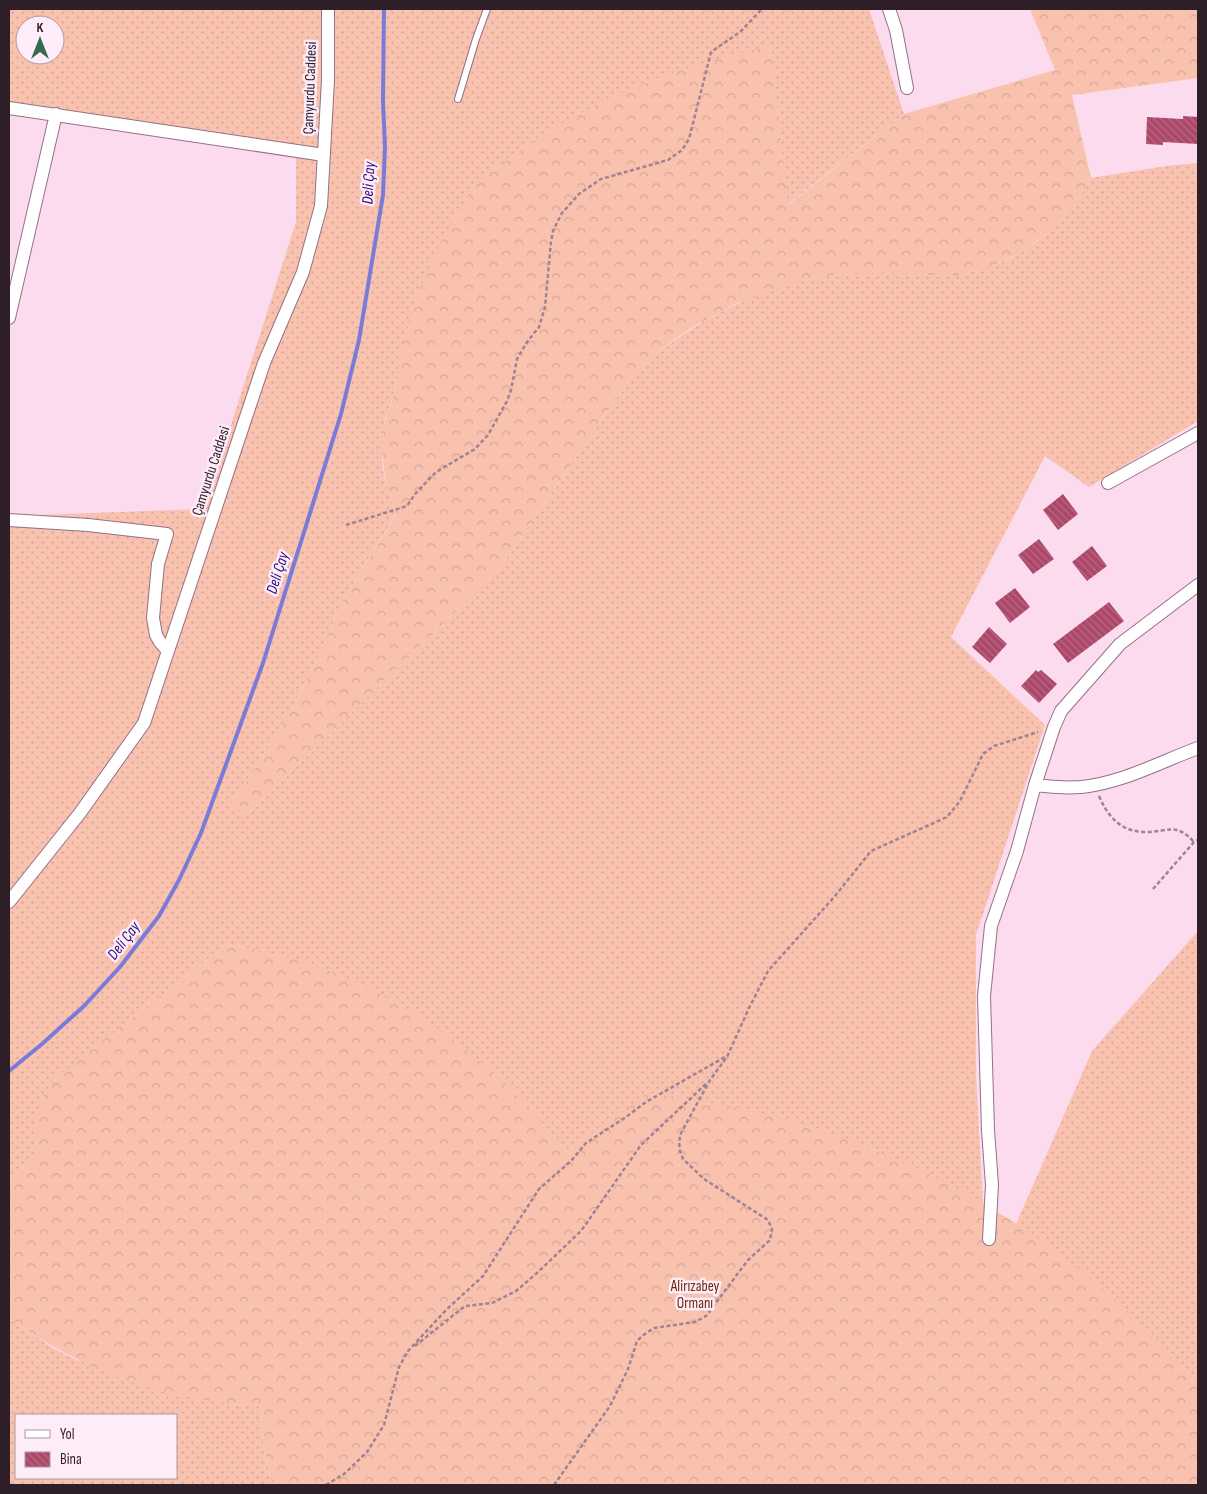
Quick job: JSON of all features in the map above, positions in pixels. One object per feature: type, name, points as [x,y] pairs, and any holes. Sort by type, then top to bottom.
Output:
[{"type":"street","name":"Çamyurdu Caddesi","points":[[9,902],[80,813],[144,723],[264,363],[303,272],[321,206],[328,80],[328,9]]},
{"type":"street","points":[[889,9],[896,30],[907,88]]},
{"type":"street","points":[[9,108],[324,155]]},
{"type":"street","points":[[9,318],[56,114]]},
{"type":"street","points":[[1108,483],[1198,433]]},
{"type":"street","points":[[9,520],[88,525],[167,534],[158,564],[153,618],[156,635],[168,650]]},
{"type":"street","points":[[989,1240],[992,1185],[988,1130],[984,996],[991,926],[1017,851],[1035,785],[1061,711],[1120,644],[1198,585]]},
{"type":"street","points":[[1035,785],[1064,788],[1094,785],[1133,774],[1198,748]]},
{"type":"lane","points":[[458,99],[476,39],[488,9]]},
{"type":"path","points":[[346,525],[407,506],[420,488],[436,472],[475,449],[488,435],[507,401],[511,390],[514,368],[521,350],[536,331],[543,317],[546,307],[551,242],[562,213],[579,194],[601,179],[668,160],[678,154],[689,139],[711,52],[740,32],[762,9]]},
{"type":"path","points":[[554,1485],[610,1406],[628,1369],[637,1341],[654,1328],[701,1320],[748,1260],[770,1240],[772,1235],[771,1224],[768,1220],[704,1179],[683,1159],[679,1142],[681,1133],[710,1080],[727,1057],[768,971],[871,851],[947,816],[960,801],[983,754],[994,746],[1054,727]]},
{"type":"path","points":[[1094,785],[1107,813],[1118,824],[1132,830],[1147,832],[1171,829],[1180,831],[1194,842]]},
{"type":"path","points":[[1153,888],[1194,842],[1198,840]]},
{"type":"path","points":[[326,1485],[344,1474],[366,1452],[384,1425],[399,1367],[408,1351],[446,1310],[483,1276],[539,1189],[571,1161],[586,1143],[646,1102],[727,1057]]},
{"type":"path","points":[[408,1351],[465,1306],[492,1303],[516,1291],[537,1273],[581,1231],[642,1145],[710,1080]]},
{"type":"green space","points":[[9,9],[869,9],[904,114],[787,205],[771,46],[604,101],[550,131],[500,165],[477,185],[446,234],[422,285],[405,338],[394,393],[385,420],[382,463],[384,476],[397,513],[341,603],[326,641],[290,713],[253,772],[232,801],[232,808],[236,813],[243,815],[250,812],[500,568],[633,374],[678,338],[726,309],[752,297],[806,280],[834,275],[874,272],[903,272],[943,276],[967,273],[990,267],[1011,258],[1048,233],[1064,216],[1091,178],[1198,163],[1198,421],[1089,487],[1045,456],[951,637],[1045,725],[976,935],[976,1076],[983,1204],[877,1151],[802,1125],[687,1099],[648,1094],[566,1152],[541,1121],[486,1066],[424,1020],[391,1000],[319,968],[273,954],[227,944],[57,1077],[45,1094],[38,1112],[36,1141],[38,1151],[9,1182],[9,516],[204,509],[296,222],[296,145],[9,111]]},
{"type":"green space","points":[[1030,9],[1196,9],[1198,13],[1198,78],[1072,95],[1091,178],[1073,207],[1049,232],[1022,252],[991,267],[958,275],[941,276],[887,272],[834,275],[807,280],[781,287],[735,304],[691,328],[671,342],[633,374],[500,568],[250,812],[239,815],[234,811],[232,801],[253,772],[290,713],[326,641],[341,603],[397,514],[386,480],[382,446],[385,422],[395,389],[405,336],[425,276],[434,257],[454,219],[477,184],[486,175],[548,132],[608,99],[671,73],[771,46],[788,205],[904,114],[1055,70]]},
{"type":"green space","points":[[1198,931],[1198,1383],[1156,1338],[1112,1298],[1066,1260],[1016,1224],[1092,1051]]},
{"type":"green space","name":"Alirızabey Ormanı","points":[[227,944],[290,958],[332,972],[371,989],[409,1010],[444,1032],[477,1058],[538,1118],[566,1152],[648,1093],[692,1099],[764,1114],[860,1144],[906,1163],[995,1210],[1078,1268],[1116,1300],[1198,1383],[1198,1485],[273,1485],[264,1446],[262,1406],[193,1398],[160,1391],[129,1381],[68,1355],[9,1318],[9,1182],[38,1151],[36,1139],[37,1117],[43,1097],[56,1078],[65,1070]]},
{"type":"green space","points":[[9,1318],[53,1348],[77,1360],[235,1404],[262,1406],[264,1446],[273,1485],[9,1485]]},
{"type":"building","points":[[1183,116],[1198,117],[1198,144],[1163,142],[1163,145],[1146,144],[1147,117],[1183,119]]},
{"type":"building","points":[[1063,494],[1078,514],[1058,530],[1043,510]]},
{"type":"building","points":[[1039,539],[1054,559],[1033,574],[1018,555]]},
{"type":"building","points":[[1092,546],[1107,566],[1087,581],[1072,562]]},
{"type":"building","points":[[1015,588],[1030,607],[1010,623],[995,603]]},
{"type":"building","points":[[1109,602],[1124,621],[1068,663],[1053,644]]},
{"type":"building","points":[[989,627],[1007,644],[990,663],[972,647]]},
{"type":"building","points":[[1036,670],[1038,672],[1041,670],[1057,684],[1039,703],[1021,686]]},
{"type":"waterway","name":"Deli Çay","points":[[9,1071],[84,1006],[120,967],[159,916],[179,880],[201,833],[263,663],[341,414],[359,340],[383,195],[385,147],[383,101],[384,9]]}]
